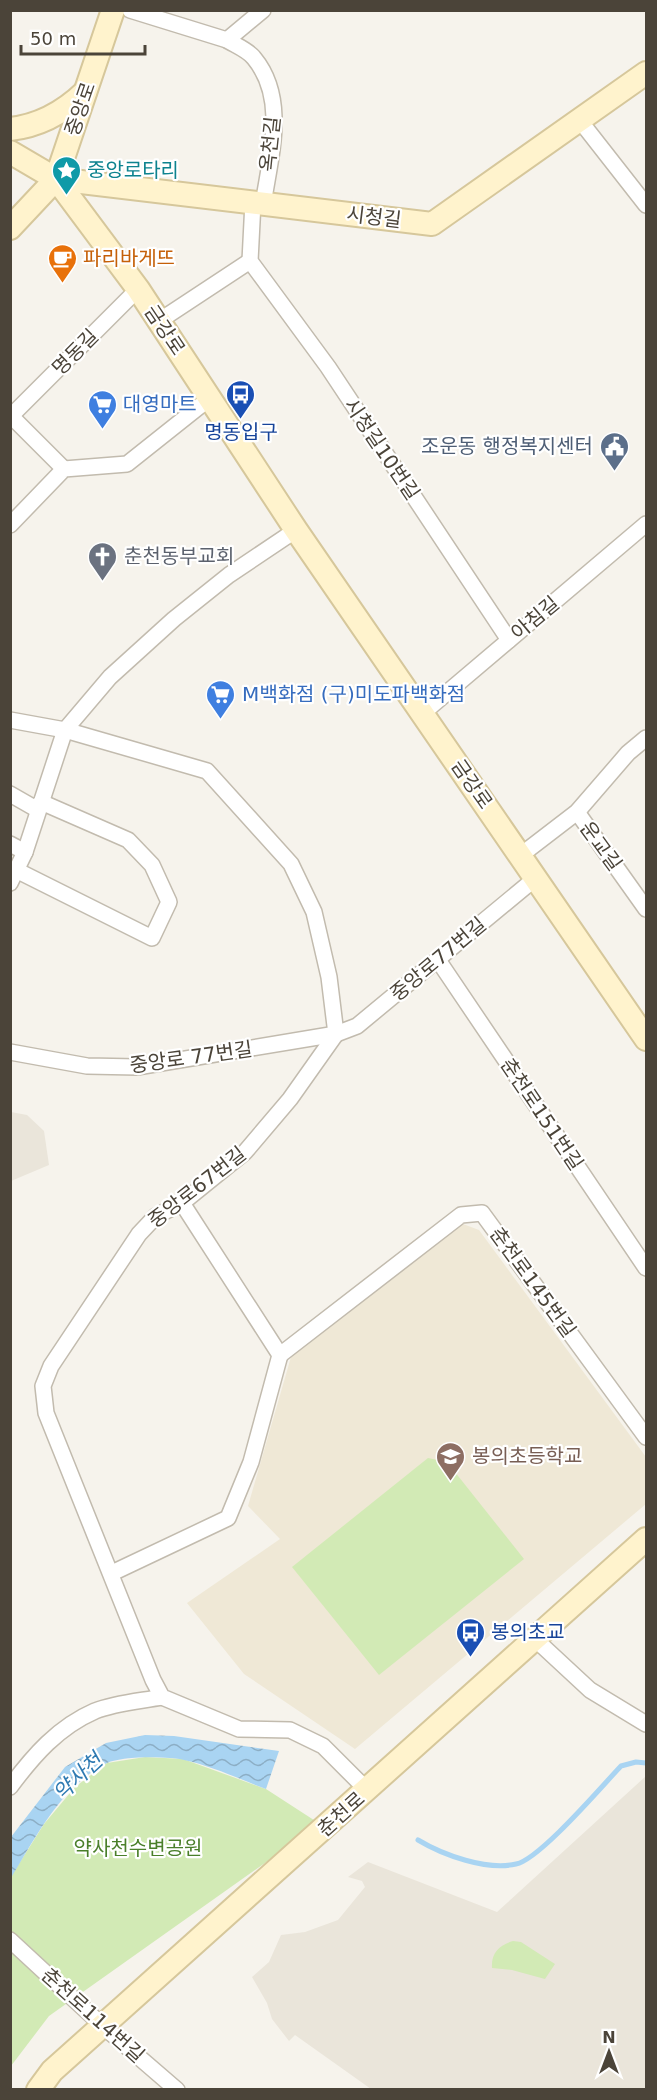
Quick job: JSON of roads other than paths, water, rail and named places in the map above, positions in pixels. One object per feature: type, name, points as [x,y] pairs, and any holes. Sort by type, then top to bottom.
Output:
[{"type":"street","name":"중앙로","points":[[10,228],[56,178],[113,10]]},
{"type":"street","name":"옥천길","points":[[130,10],[227,40],[253,57],[270,84],[275,111],[258,203]]},
{"type":"street","points":[[227,40],[263,10]]},
{"type":"street","name":"시청길","points":[[56,178],[432,224],[580,122],[646,73]]},
{"type":"street","points":[[10,129],[22,128],[55,114],[70,106],[85,92]]},
{"type":"street","points":[[580,122],[646,205]]},
{"type":"street","name":"금강로","points":[[10,152],[56,178],[138,289],[296,530],[537,877],[646,1039]]},
{"type":"street","points":[[159,321],[250,261],[258,203]]},
{"type":"street","name":"시청길10번길","points":[[250,261],[328,368],[509,640]]},
{"type":"street","name":"명동길","points":[[64,469],[11,416],[138,289]]},
{"type":"street","points":[[10,525],[64,469],[127,464],[210,398]]},
{"type":"street","name":"아침길","points":[[423,713],[646,524]]},
{"type":"street","points":[[10,794],[39,806],[128,840],[152,866],[169,902],[152,938],[14,877],[25,852],[39,806],[64,730],[110,677],[174,619],[230,575],[296,530]]},
{"type":"street","points":[[10,720],[64,730],[207,771],[291,864],[315,912],[329,977],[336,1034]]},
{"type":"street","points":[[521,855],[577,812],[628,753],[646,738]]},
{"type":"street","name":"운교길","points":[[577,812],[646,909]]},
{"type":"street","points":[[10,844],[25,852]]},
{"type":"street","name":"중앙로77번길","points":[[336,1034],[357,1026],[537,877]]},
{"type":"street","name":"춘천로151번길","points":[[438,960],[646,1268]]},
{"type":"street","name":"중앙로 77번길","points":[[10,1052],[87,1065],[137,1067],[322,1039],[336,1034]]},
{"type":"street","name":"중앙로67번길","points":[[162,1697],[153,1680],[46,1413],[43,1386],[51,1366],[139,1234],[156,1216],[182,1203],[245,1152],[290,1099],[336,1034]]},
{"type":"street","points":[[112,1573],[228,1518],[252,1462],[280,1355],[182,1203]]},
{"type":"street","name":"춘천로145번길","points":[[280,1355],[460,1215],[482,1213],[646,1437]]},
{"type":"street","name":"춘천로","points":[[38,2090],[52,2071],[104,2027],[646,1539]]},
{"type":"street","points":[[535,1639],[590,1690],[646,1724]]},
{"type":"street","points":[[10,1787],[28,1763],[57,1733],[96,1710],[162,1697],[238,1729],[290,1730],[323,1746],[367,1791]]},
{"type":"street","name":"춘천로114번길","points":[[10,1940],[104,2027],[177,2090]]},
{"type":"water","name":"약사천","points":[[145,1735],[174,1736],[279,1751],[266,1789],[205,1766],[176,1759],[133,1758],[107,1763],[76,1785],[63,1799],[40,1830],[11,1878],[11,1837],[65,1767],[106,1743]]},
{"type":"waterway","points":[[418,1840],[466,1860],[504,1866],[516,1864],[539,1850],[554,1837],[621,1766],[636,1762],[646,1763]]},
{"type":"place","name":"중앙로타리","points":[[66,196]]},
{"type":"place","name":"파리바게뜨","points":[[62,284]]},
{"type":"place","name":"명동입구","points":[[241,420]]},
{"type":"place","name":"대영마트","points":[[102,430]]},
{"type":"place","name":"조운동 행정복지센터","points":[[614,472]]},
{"type":"place","name":"춘천동부교회","points":[[103,582]]},
{"type":"place","name":"M백화점 (구)미도파백화점","points":[[221,720]]},
{"type":"place","name":"봉의초등학교","points":[[451,1482]]},
{"type":"place","name":"봉의초교","points":[[470,1658]]},
{"type":"park label","name":"약사천수변공원","points":[[138,1848]]}]
